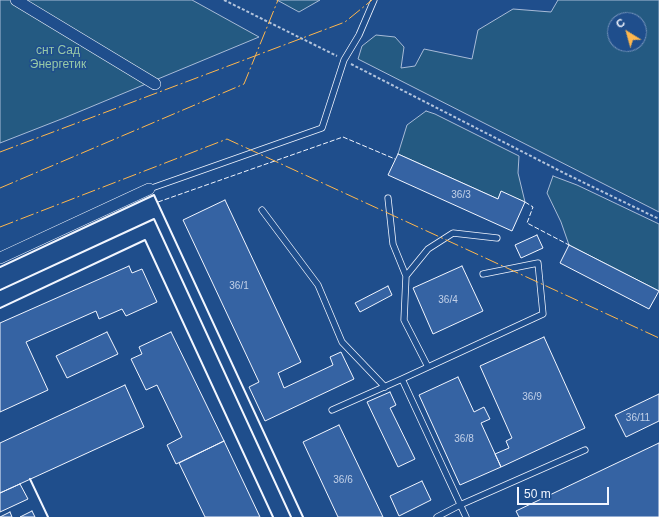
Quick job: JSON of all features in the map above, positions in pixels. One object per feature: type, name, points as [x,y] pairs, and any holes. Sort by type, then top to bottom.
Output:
[{"type":"street","points":[[16,0],[155,84]]},
{"type":"street","points":[[0,258],[149,189]]},
{"type":"lane","points":[[149,189],[322,128],[344,60],[359,35],[374,0]]},
{"type":"lane","points":[[388,198],[392,244],[406,276],[404,320],[428,367]]},
{"type":"lane","points":[[262,210],[318,285],[342,342],[385,387]]},
{"type":"lane","points":[[406,276],[428,249],[453,233],[497,238]]},
{"type":"lane","points":[[332,410],[544,314],[538,263],[483,274]]},
{"type":"lane","points":[[402,379],[466,517]]},
{"type":"lane","points":[[437,517],[460,505],[585,450]]},
{"type":"path","points":[[224,0],[566,174],[659,219]]},
{"type":"green space","name":"снт Сад Энергетик","points":[[0,0],[192,0],[259,37],[0,143]]},
{"type":"green space","points":[[277,0],[320,0],[299,12]]},
{"type":"green space","points":[[558,0],[659,0],[659,212],[358,59],[362,46],[376,35],[395,37],[404,47],[401,68],[415,66],[424,49],[472,59],[478,30],[513,9],[551,12]]},
{"type":"green space","points":[[426,111],[435,114],[519,156],[518,173],[525,202],[501,192],[498,199],[398,154],[407,125]]},
{"type":"green space","points":[[553,176],[577,185],[659,224],[659,291],[569,245],[561,222],[547,193]]},
{"type":"building","points":[[398,154],[498,199],[501,191],[525,202],[512,231],[388,175]]},
{"type":"building","points":[[225,200],[301,362],[278,373],[284,388],[333,365],[330,357],[341,352],[354,379],[265,421],[249,387],[259,382],[183,220]]},
{"type":"building","points":[[537,235],[543,248],[521,258],[515,245]]},
{"type":"building","points":[[569,245],[659,291],[649,309],[560,263]]},
{"type":"building","points":[[129,266],[132,273],[142,269],[157,302],[126,316],[122,309],[99,319],[96,311],[26,342],[48,390],[0,412],[0,323]]},
{"type":"building","points":[[462,266],[483,311],[433,334],[413,288]]},
{"type":"building","points":[[388,286],[392,295],[360,312],[355,303]]},
{"type":"building","points":[[107,332],[118,354],[67,378],[56,356]]},
{"type":"building","points":[[171,332],[224,441],[176,464],[167,445],[182,437],[157,385],[146,390],[131,359],[142,354],[139,347]]},
{"type":"building","points":[[544,337],[585,428],[501,467],[495,454],[509,448],[506,441],[512,438],[480,366]]},
{"type":"building","points":[[458,377],[474,412],[484,407],[490,419],[481,423],[501,467],[460,485],[419,395]]},
{"type":"building","points":[[125,385],[144,427],[0,493],[0,443]]},
{"type":"building","points":[[390,392],[396,405],[390,408],[415,459],[398,467],[367,402]]},
{"type":"building","points":[[659,394],[659,421],[626,437],[615,415]]},
{"type":"building","points":[[339,425],[383,517],[338,517],[303,442]]},
{"type":"building","points":[[224,441],[260,517],[205,517],[179,463]]},
{"type":"building","points":[[659,443],[659,517],[519,517],[516,511]]},
{"type":"building","points":[[422,481],[431,500],[399,516],[390,496]]},
{"type":"building","points":[[20,484],[28,499],[0,512],[0,493]]},
{"type":"building","points":[[32,511],[35,517],[20,517]]},
{"type":"building","points":[[10,512],[12,517],[0,517]]},
{"type":"fence","points":[[158,202],[343,137],[395,159]]},
{"type":"fence","points":[[525,202],[533,207],[527,223],[569,245]]},
{"type":"wall","points":[[0,267],[154,195],[303,517]]},
{"type":"wall","points":[[0,290],[154,219],[291,517]]},
{"type":"wall","points":[[0,308],[145,240],[273,517]]},
{"type":"wall","points":[[30,479],[48,517]]},
{"type":"power","points":[[0,188],[244,84],[278,0]]},
{"type":"power","points":[[0,152],[345,22],[372,0]]},
{"type":"power","points":[[0,227],[227,139],[659,338]]}]
